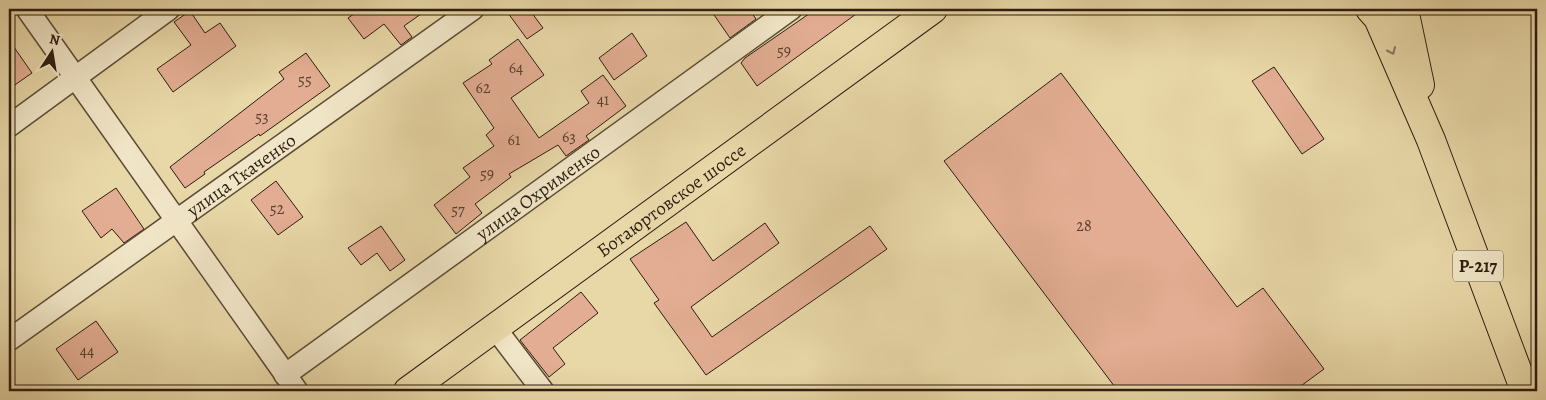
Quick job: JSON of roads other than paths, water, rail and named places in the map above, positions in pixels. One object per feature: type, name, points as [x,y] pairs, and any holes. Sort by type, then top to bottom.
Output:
[{"type":"main road","name":"Ботаюртовское шоссе","points":[[408,391],[933,9]]},
{"type":"main road","points":[[1370,9],[1378,18],[1431,140]]},
{"type":"main road","points":[[1404,9],[1431,140]]},
{"type":"main road","name":"Р-217","points":[[1431,140],[1525,391]]},
{"type":"street","points":[[27,9],[291,383]]},
{"type":"street","points":[[9,126],[170,9]]},
{"type":"street","name":"улица Ткаченко","points":[[9,340],[473,9]]},
{"type":"street","name":"улица Охрименко","points":[[291,383],[786,10]]},
{"type":"street","points":[[495,328],[543,391]]}]
